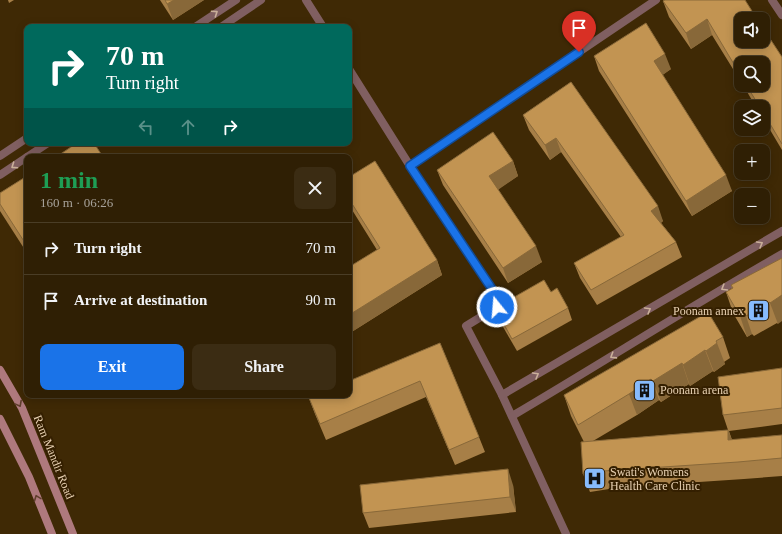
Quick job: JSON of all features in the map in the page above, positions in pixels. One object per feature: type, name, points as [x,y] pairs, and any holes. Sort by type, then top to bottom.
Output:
[{"type":"main road","name":"Ram Mandir Road","points":[[0,370],[22,408],[73,534]]},
{"type":"main road","points":[[0,419],[29,477],[52,534]]},
{"type":"street","points":[[200,24],[236,0]]},
{"type":"street","points":[[225,24],[261,0]]},
{"type":"street","points":[[306,0],[321,24]]},
{"type":"street","points":[[410,166],[656,0]]},
{"type":"street","points":[[772,0],[782,15]]},
{"type":"street","points":[[352,74],[410,166],[492,289],[497,307],[466,326],[502,395],[566,534]]},
{"type":"street","points":[[0,156],[24,140]]},
{"type":"street","points":[[32,154],[44,146]]},
{"type":"street","points":[[0,175],[24,159]]},
{"type":"street","points":[[502,395],[782,231]]},
{"type":"street","points":[[512,416],[782,254]]},
{"type":"building","points":[[165,0],[174,0],[167,4]]},
{"type":"building","points":[[745,0],[753,12],[734,12],[734,48],[770,48],[770,39],[782,57],[782,144],[770,124],[770,100],[756,100],[750,92],[770,92],[770,56],[734,56],[734,64],[707,19],[686,33],[663,1]]},
{"type":"building","points":[[646,23],[665,54],[654,61],[726,175],[686,201],[594,56]]},
{"type":"building","points":[[571,82],[658,206],[651,211],[676,242],[591,290],[574,263],[624,235],[556,138],[545,145],[523,115]]},
{"type":"building","points":[[493,132],[513,161],[489,176],[536,246],[503,268],[437,170]]},
{"type":"building","points":[[72,146],[96,146],[101,154],[60,154]]},
{"type":"building","points":[[375,161],[437,260],[352,313],[352,265],[380,248],[352,204],[352,175]]},
{"type":"building","points":[[24,178],[24,241],[0,204],[0,193]]},
{"type":"building","points":[[782,258],[782,295],[746,316],[745,313],[740,316],[726,292],[733,288],[731,285]]},
{"type":"building","points":[[544,280],[551,292],[557,288],[568,308],[512,339],[495,308]]},
{"type":"building","points":[[708,312],[723,337],[716,341],[717,343],[683,365],[682,363],[653,381],[651,379],[578,425],[564,395]]},
{"type":"building","points":[[440,343],[479,437],[449,450],[420,381],[320,424],[309,398],[352,398],[352,380]]},
{"type":"building","points":[[782,368],[782,408],[723,415],[718,377]]},
{"type":"building","points":[[728,430],[728,440],[782,435],[782,458],[603,471],[583,474],[581,442]]},
{"type":"building","points":[[508,469],[510,497],[363,513],[360,485]]},
{"type":"place","name":"Poonam annex","points":[[759,311]]},
{"type":"place","name":"Poonam arena","points":[[645,390]]},
{"type":"place","name":"Swati's Womens Health Care Clinic","points":[[594,479]]},
{"type":"route","points":[[497,307],[492,289],[410,166],[579,52]]}]
